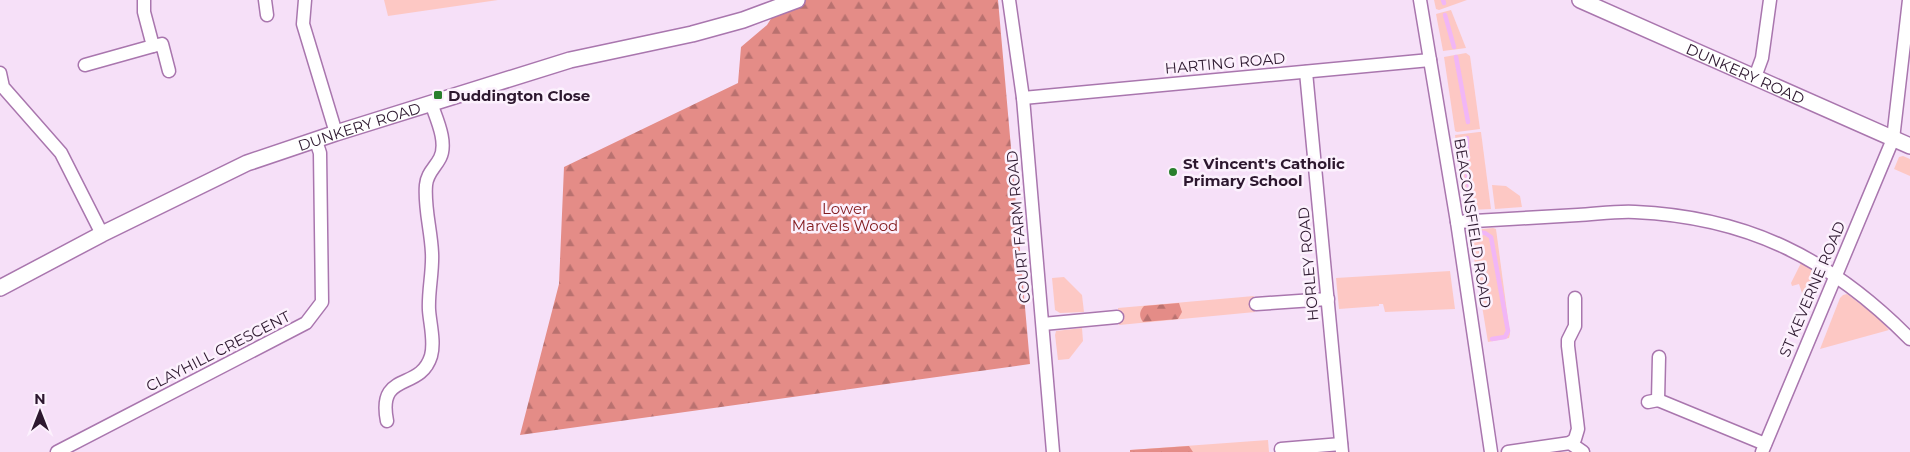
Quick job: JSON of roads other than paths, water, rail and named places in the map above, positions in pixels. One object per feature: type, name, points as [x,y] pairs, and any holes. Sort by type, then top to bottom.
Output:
[{"type":"street","points":[[144,0],[144,12],[162,44],[169,71]]},
{"type":"street","points":[[265,0],[267,15]]},
{"type":"street","points":[[305,0],[303,24],[336,132]]},
{"type":"street","name":"DUNKERY ROAD","points":[[0,288],[102,234],[247,163],[316,141],[336,132],[570,60],[692,34],[734,22],[797,0]]},
{"type":"street","name":"COURT FARM ROAD","points":[[1009,0],[1023,98],[1053,452]]},
{"type":"street","name":"BEACONSFIELD ROAD","points":[[1420,0],[1457,222],[1491,452]]},
{"type":"street","name":"DUNKERY ROAD","points":[[1580,0],[1910,146]]},
{"type":"street","points":[[1755,76],[1762,58],[1770,0]]},
{"type":"street","name":"ST KEVERNE ROAD","points":[[1764,448],[1893,138],[1909,0]]},
{"type":"street","points":[[84,65],[162,44]]},
{"type":"street","name":"HARTING ROAD","points":[[1023,98],[1430,60]]},
{"type":"street","points":[[0,72],[2,87],[61,153],[102,234]]},
{"type":"street","name":"HORLEY ROAD","points":[[1306,72],[1342,448]]},
{"type":"street","points":[[387,421],[386,403],[390,390],[395,385],[419,375],[427,364],[432,348],[429,307],[432,268],[426,205],[426,182],[428,174],[440,158],[442,143],[431,103]]},
{"type":"street","name":"CLAYHILL CRESCENT","points":[[57,452],[306,323],[322,302],[320,153],[316,141]]},
{"type":"street","points":[[1457,222],[1633,212],[1679,215],[1724,224],[1763,237],[1806,257],[1835,274],[1884,312],[1910,339]]},
{"type":"street","points":[[1508,452],[1570,443],[1575,439],[1578,429],[1568,340],[1575,326],[1575,298]]},
{"type":"street","points":[[1256,304],[1328,299]]},
{"type":"street","points":[[1043,324],[1117,317]]},
{"type":"street","points":[[1659,357],[1653,401],[1764,448]]},
{"type":"street","points":[[1570,443],[1583,452]]},
{"type":"street","points":[[1281,449],[1342,448]]},
{"type":"waterway","points":[[1445,15],[1454,47]]},
{"type":"waterway","points":[[1456,57],[1468,122]]},
{"type":"waterway","points":[[1467,138],[1467,173],[1471,203]]},
{"type":"waterway","points":[[1476,232],[1485,233],[1491,237],[1508,331],[1505,337],[1492,339]]},
{"type":"place","name":"Duddington Close","points":[[438,95]]},
{"type":"place","name":"St Vincent's Catholic Primary School","points":[[1173,172]]},
{"type":"park label","name":"Lower Marvels Wood","points":[[845,216]]}]
